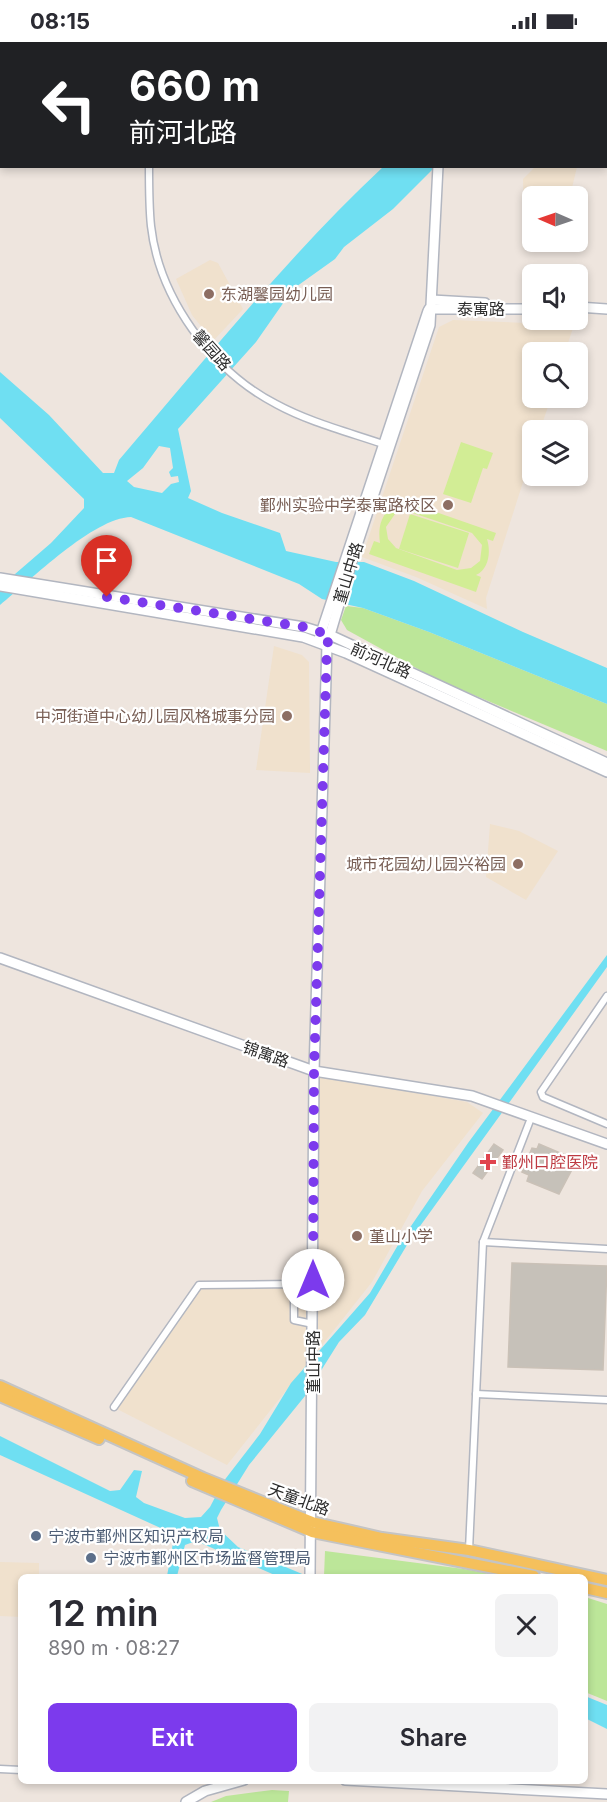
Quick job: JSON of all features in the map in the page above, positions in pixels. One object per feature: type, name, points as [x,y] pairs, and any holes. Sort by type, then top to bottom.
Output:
[{"type":"main road","name":"天童北路","points":[[0,1386],[203,1478],[238,1497],[312,1527],[469,1550],[579,1574]]},
{"type":"main road","points":[[0,1396],[209,1489],[238,1497]]},
{"type":"main road","points":[[312,1527],[525,1574]]},
{"type":"main road","name":"天童北路","points":[[588,1576],[607,1580]]},
{"type":"main road","points":[[588,1589],[607,1593]]},
{"type":"street","name":"馨园路","points":[[149,168],[151,227],[160,263],[178,305],[206,347],[233,374],[276,404],[383,444]]},
{"type":"street","name":"堇山中路","points":[[350,556],[430,324],[438,168]]},
{"type":"street","name":"泰寓路","points":[[431,306],[522,305]]},
{"type":"street","name":"堇山中路","points":[[310,1574],[314,1071],[324,639],[383,444],[431,306]]},
{"type":"street","name":"泰寓路","points":[[431,306],[522,309]]},
{"type":"street","points":[[588,310],[607,311]]},
{"type":"street","name":"前河北路","points":[[0,578],[32,588]]},
{"type":"street","name":"前河北路","points":[[0,586],[32,588],[303,638],[324,639],[607,763]]},
{"type":"street","name":"前河北路","points":[[324,639],[607,772]]},
{"type":"street","name":"锦寓路","points":[[0,958],[314,1071],[472,1096],[607,1144]]},
{"type":"street","points":[[607,996],[541,1092],[543,1097],[607,1124]]},
{"type":"street","points":[[469,1550],[483,1242],[531,1118]]},
{"type":"street","points":[[483,1242],[607,1249]]},
{"type":"street","points":[[114,1407],[199,1285],[294,1284],[294,1320],[313,1324]]},
{"type":"street","points":[[476,1394],[607,1400]]},
{"type":"street","points":[[0,1769],[18,1770]]},
{"type":"street","points":[[186,1802],[204,1791],[229,1784]]},
{"type":"street","points":[[420,1784],[607,1794]]},
{"type":"shaded area","points":[[534,168],[577,168],[572,186],[523,186],[523,179]]},
{"type":"shaded area","name":"东湖馨园幼儿园","points":[[210,260],[218,263],[243,309],[213,341],[192,315],[176,279]]},
{"type":"shaded area","name":"鄞州实验中学泰寓路校区","points":[[453,320],[522,323],[522,330],[572,330],[568,342],[522,342],[522,408],[548,408],[543,420],[522,420],[522,485],[486,598],[487,609],[416,577],[362,557],[439,327]]},
{"type":"shaded area","name":"中河街道中心幼儿园风格城事分园","points":[[274,646],[302,655],[309,662],[310,773],[256,770]]},
{"type":"shaded area","name":"城市花园幼儿园兴裕园","points":[[490,824],[519,831],[558,851],[526,900],[486,877]]},
{"type":"shaded area","name":"堇山小学","points":[[317,1075],[467,1102],[483,1113],[422,1191],[372,1282],[227,1465],[115,1408],[200,1286],[317,1285]]},
{"type":"shaded area","points":[[0,1562],[39,1563],[39,1574],[18,1574],[18,1617],[0,1616]]},
{"type":"green space","points":[[461,442],[493,453],[487,469],[483,468],[471,503],[443,494]]},
{"type":"green space","points":[[390,496],[496,533],[493,541],[487,539],[488,560],[484,569],[476,575],[481,577],[476,592],[369,554],[374,541],[380,543],[381,523],[385,514],[392,507],[387,505]],"holes":[[[407,511],[472,533],[482,545],[480,561],[471,568],[457,570],[396,548],[388,539],[386,527],[395,514]]]},
{"type":"green space","points":[[410,514],[469,533],[458,568],[399,549]]},
{"type":"green space","points":[[346,606],[363,608],[429,632],[607,704],[607,751],[438,680],[347,630],[341,620]]},
{"type":"green space","points":[[325,1551],[490,1574],[324,1574]]},
{"type":"green space","points":[[588,1598],[607,1604],[607,1701],[588,1693]]},
{"type":"green space","points":[[272,1790],[289,1791],[288,1802],[211,1802],[226,1796]]},
{"type":"water","points":[[382,168],[434,168],[393,209],[344,247],[335,259],[293,289],[256,342],[178,429],[191,491],[188,498],[222,513],[280,533],[286,551],[336,562],[364,562],[414,581],[607,668],[607,704],[429,632],[363,608],[322,599],[299,584],[131,517],[116,520],[81,539],[45,566],[0,605],[0,587],[51,543],[84,508],[84,499],[0,418],[0,372],[49,415],[103,473],[114,473],[119,460],[280,272]],"holes":[[[159,446],[170,448],[173,468],[169,472],[171,477],[178,476],[179,482],[171,484],[162,493],[134,487],[127,481],[143,468]]]},
{"type":"water","points":[[607,955],[607,967],[410,1240],[365,1315],[339,1342],[305,1396],[249,1465],[217,1518],[220,1530],[238,1547],[302,1574],[272,1574],[196,1541],[185,1545],[178,1574],[167,1574],[173,1543],[165,1530],[0,1455],[0,1436],[110,1491],[120,1490],[134,1470],[142,1471],[136,1497],[144,1503],[185,1518],[201,1517],[210,1507],[223,1482],[260,1434],[291,1383],[370,1293],[398,1245],[468,1143]]},
{"type":"water","points":[[588,1697],[607,1705],[607,1729],[588,1720]]},
{"type":"building","name":"鄞州口腔医院","points":[[494,1144],[503,1150],[482,1179],[473,1173]]},
{"type":"building","points":[[539,1144],[577,1160],[559,1194],[527,1181],[529,1175],[522,1172],[532,1148],[537,1149]]},
{"type":"building","points":[[512,1263],[607,1266],[603,1370],[508,1367]]},
{"type":"place","name":"东湖馨园幼儿园","points":[[209,294]]},
{"type":"place","name":"鄞州实验中学泰寓路校区","points":[[448,505]]},
{"type":"place","name":"中河街道中心幼儿园风格城事分园","points":[[287,716]]},
{"type":"place","name":"城市花园幼儿园兴裕园","points":[[518,864]]},
{"type":"place","name":"鄞州口腔医院","points":[[488,1162]]},
{"type":"place","name":"堇山小学","points":[[357,1236]]},
{"type":"place","name":"宁波市鄞州区知识产权局","points":[[36,1536]]},
{"type":"place","name":"宁波市鄞州区市场监督管理局","points":[[91,1558]]},
{"type":"route","points":[[107,597],[304,627],[330,635],[327,645],[314,1071],[313,1280]]}]
